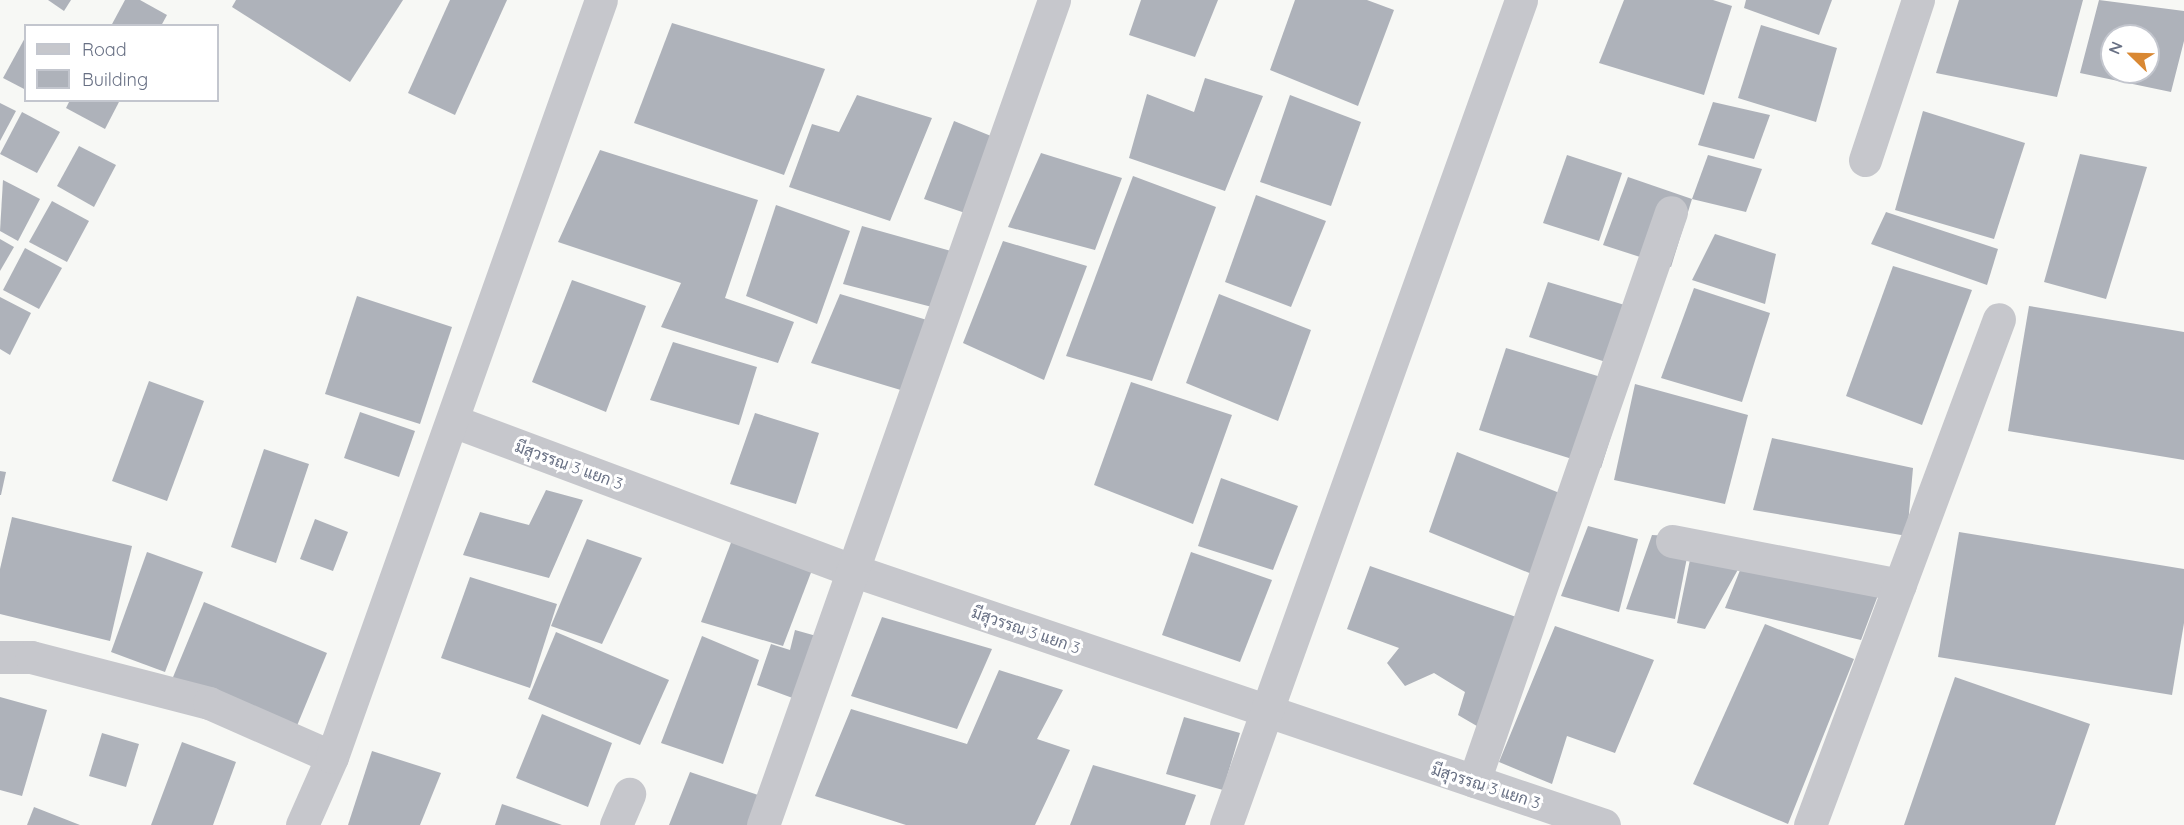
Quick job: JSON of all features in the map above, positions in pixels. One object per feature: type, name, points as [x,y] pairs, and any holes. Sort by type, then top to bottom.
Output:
[{"type":"street","points":[[302,825],[332,757],[601,0]]},
{"type":"street","points":[[763,825],[1054,0]]},
{"type":"street","points":[[1226,825],[1269,714],[1521,0]]},
{"type":"street","points":[[1865,160],[1918,0]]},
{"type":"street","points":[[1474,781],[1671,212]]},
{"type":"street","points":[[1810,825],[1999,319]]},
{"type":"street","name":"มีสุวรรณ 3 แยก 3","points":[[453,421],[852,570],[1269,714],[1604,825]]},
{"type":"street","points":[[1672,541],[1900,585]]},
{"type":"street","points":[[0,657],[51,662],[209,703],[332,757]]},
{"type":"street","points":[[616,825],[629,794]]},
{"type":"building","points":[[48,0],[71,0],[64,11]]},
{"type":"building","points":[[125,0],[140,0],[167,15],[162,24],[112,24]]},
{"type":"building","points":[[236,0],[403,0],[350,82],[232,7]]},
{"type":"building","points":[[450,0],[507,0],[455,115],[408,93]]},
{"type":"building","points":[[1141,0],[1218,0],[1195,57],[1129,35]]},
{"type":"building","points":[[1295,0],[1367,0],[1394,10],[1358,106],[1270,70]]},
{"type":"building","points":[[1624,0],[1713,0],[1732,6],[1704,95],[1599,63]]},
{"type":"building","points":[[1746,0],[1832,0],[1819,35],[1744,8]]},
{"type":"building","points":[[1959,0],[2083,0],[2057,97],[1936,73]]},
{"type":"building","points":[[2099,0],[2184,11],[2184,41],[2171,92],[2133,84],[2160,84],[2160,24],[2100,24],[2100,77],[2080,73]]},
{"type":"building","points":[[672,23],[825,69],[784,175],[634,123]]},
{"type":"building","points":[[1761,25],[1837,48],[1816,122],[1738,98]]},
{"type":"building","points":[[24,40],[24,89],[3,78]]},
{"type":"building","points":[[1205,78],[1263,96],[1225,191],[1129,158],[1147,94],[1194,112]]},
{"type":"building","points":[[857,95],[932,118],[890,221],[789,187],[812,124],[839,132]]},
{"type":"building","points":[[1290,95],[1361,122],[1331,206],[1260,182]]},
{"type":"building","points":[[69,102],[119,102],[105,129],[66,108]]},
{"type":"building","points":[[1713,102],[1770,115],[1754,159],[1698,145]]},
{"type":"building","points":[[0,103],[16,111],[0,141]]},
{"type":"building","points":[[1923,111],[2025,143],[1994,239],[1895,210]]},
{"type":"building","points":[[22,112],[60,132],[37,173],[0,154]]},
{"type":"building","points":[[954,121],[996,138],[968,214],[924,199]]},
{"type":"building","points":[[79,146],[116,165],[94,207],[57,186]]},
{"type":"building","points":[[600,150],[758,200],[725,298],[794,322],[778,363],[661,327],[681,283],[558,242]]},
{"type":"building","points":[[1041,153],[1122,178],[1095,250],[1008,227]]},
{"type":"building","points":[[2080,154],[2147,167],[2106,299],[2044,282]]},
{"type":"building","points":[[1567,155],[1622,173],[1599,241],[1543,223]]},
{"type":"building","points":[[1708,155],[1762,169],[1746,212],[1692,199]]},
{"type":"building","points":[[1133,176],[1216,207],[1152,381],[1066,356]]},
{"type":"building","points":[[1628,177],[1692,199],[1671,267],[1603,245]]},
{"type":"building","points":[[3,180],[40,199],[18,241],[0,231]]},
{"type":"building","points":[[1256,195],[1326,221],[1291,307],[1225,282]]},
{"type":"building","points":[[52,201],[89,221],[67,262],[29,242]]},
{"type":"building","points":[[776,205],[850,231],[817,324],[746,296]]},
{"type":"building","points":[[1886,212],[1998,249],[1987,285],[1871,244]]},
{"type":"building","points":[[862,226],[951,251],[932,307],[843,284]]},
{"type":"building","points":[[1715,234],[1776,254],[1765,304],[1692,280]]},
{"type":"building","points":[[0,239],[14,247],[0,271]]},
{"type":"building","points":[[1003,241],[1087,266],[1044,380],[963,343]]},
{"type":"building","points":[[25,248],[62,268],[39,309],[3,290]]},
{"type":"building","points":[[1893,266],[1972,290],[1922,425],[1846,396]]},
{"type":"building","points":[[572,280],[646,306],[606,412],[532,382]]},
{"type":"building","points":[[1548,282],[1638,309],[1618,366],[1529,337]]},
{"type":"building","points":[[1694,288],[1770,313],[1742,402],[1661,378]]},
{"type":"building","points":[[840,294],[927,320],[904,391],[811,363]]},
{"type":"building","points":[[1219,294],[1311,330],[1278,421],[1186,383]]},
{"type":"building","points":[[357,296],[452,327],[420,424],[325,394]]},
{"type":"building","points":[[0,297],[31,313],[10,355],[0,349]]},
{"type":"building","points":[[2029,306],[2184,332],[2184,460],[2008,431]]},
{"type":"building","points":[[673,342],[757,367],[739,425],[650,400]]},
{"type":"building","points":[[1506,348],[1627,385],[1601,468],[1479,430]]},
{"type":"building","points":[[149,381],[204,401],[167,501],[112,481]]},
{"type":"building","points":[[1131,382],[1232,415],[1193,524],[1094,485]]},
{"type":"building","points":[[1635,384],[1748,415],[1725,504],[1614,480]]},
{"type":"building","points":[[360,412],[415,431],[399,477],[344,458]]},
{"type":"building","points":[[755,413],[819,433],[796,504],[730,484]]},
{"type":"building","points":[[1772,438],[1913,468],[1907,536],[1753,510]]},
{"type":"building","points":[[264,449],[309,464],[276,563],[231,547]]},
{"type":"building","points":[[1457,452],[1572,498],[1544,579],[1429,532]]},
{"type":"building","points":[[0,471],[6,472],[1,495],[0,495]]},
{"type":"building","points":[[1221,478],[1298,506],[1273,570],[1198,546]]},
{"type":"building","points":[[546,490],[583,500],[549,578],[463,555],[480,512],[529,525]]},
{"type":"building","points":[[12,517],[132,546],[110,641],[0,614],[0,569]]},
{"type":"building","points":[[315,519],[348,532],[333,571],[300,559]]},
{"type":"building","points":[[1588,526],[1638,539],[1619,612],[1561,596]]},
{"type":"building","points":[[1959,532],[2184,569],[2184,623],[2172,695],[1938,657]]},
{"type":"building","points":[[1652,535],[1691,537],[1675,619],[1626,609]]},
{"type":"building","points":[[587,539],[642,558],[602,644],[551,626]]},
{"type":"building","points":[[732,540],[812,570],[783,646],[701,622]]},
{"type":"building","points":[[1693,545],[1746,555],[1705,629],[1677,623]]},
{"type":"building","points":[[147,552],[203,572],[165,672],[111,652]]},
{"type":"building","points":[[1191,552],[1272,580],[1240,662],[1162,635]]},
{"type":"building","points":[[1746,555],[1883,582],[1861,640],[1725,608]]},
{"type":"building","points":[[1370,566],[1522,619],[1482,729],[1458,715],[1465,692],[1434,673],[1405,686],[1387,663],[1399,648],[1347,629]]},
{"type":"building","points":[[470,577],[557,604],[530,688],[441,658]]},
{"type":"building","points":[[204,602],[327,653],[294,733],[171,682]]},
{"type":"building","points":[[882,617],[992,649],[957,729],[851,696]]},
{"type":"building","points":[[1765,624],[1854,659],[1788,824],[1693,784]]},
{"type":"building","points":[[1555,626],[1654,660],[1615,753],[1567,736],[1552,784],[1499,762]]},
{"type":"building","points":[[795,630],[820,637],[798,700],[757,685],[771,644],[790,650]]},
{"type":"building","points":[[556,632],[669,680],[640,745],[528,699]]},
{"type":"building","points":[[702,636],[759,660],[723,764],[661,743]]},
{"type":"building","points":[[999,670],[1063,690],[1037,739],[1070,750],[1035,825],[906,825],[815,796],[851,709],[967,744]]},
{"type":"building","points":[[1955,677],[2090,724],[2055,825],[1904,825]]},
{"type":"building","points":[[0,697],[47,710],[22,796],[0,790]]},
{"type":"building","points":[[542,714],[612,743],[588,807],[516,778]]},
{"type":"building","points":[[1184,717],[1240,733],[1223,790],[1166,774]]},
{"type":"building","points":[[102,733],[139,744],[126,787],[89,776]]},
{"type":"building","points":[[182,742],[236,762],[213,825],[151,825]]},
{"type":"building","points":[[372,751],[441,773],[420,825],[348,825]]},
{"type":"building","points":[[1093,765],[1196,795],[1185,825],[1070,825]]},
{"type":"building","points":[[690,772],[764,797],[754,825],[669,825]]},
{"type":"building","points":[[502,804],[562,825],[495,825]]},
{"type":"building","points":[[34,807],[80,825],[27,825]]}]
